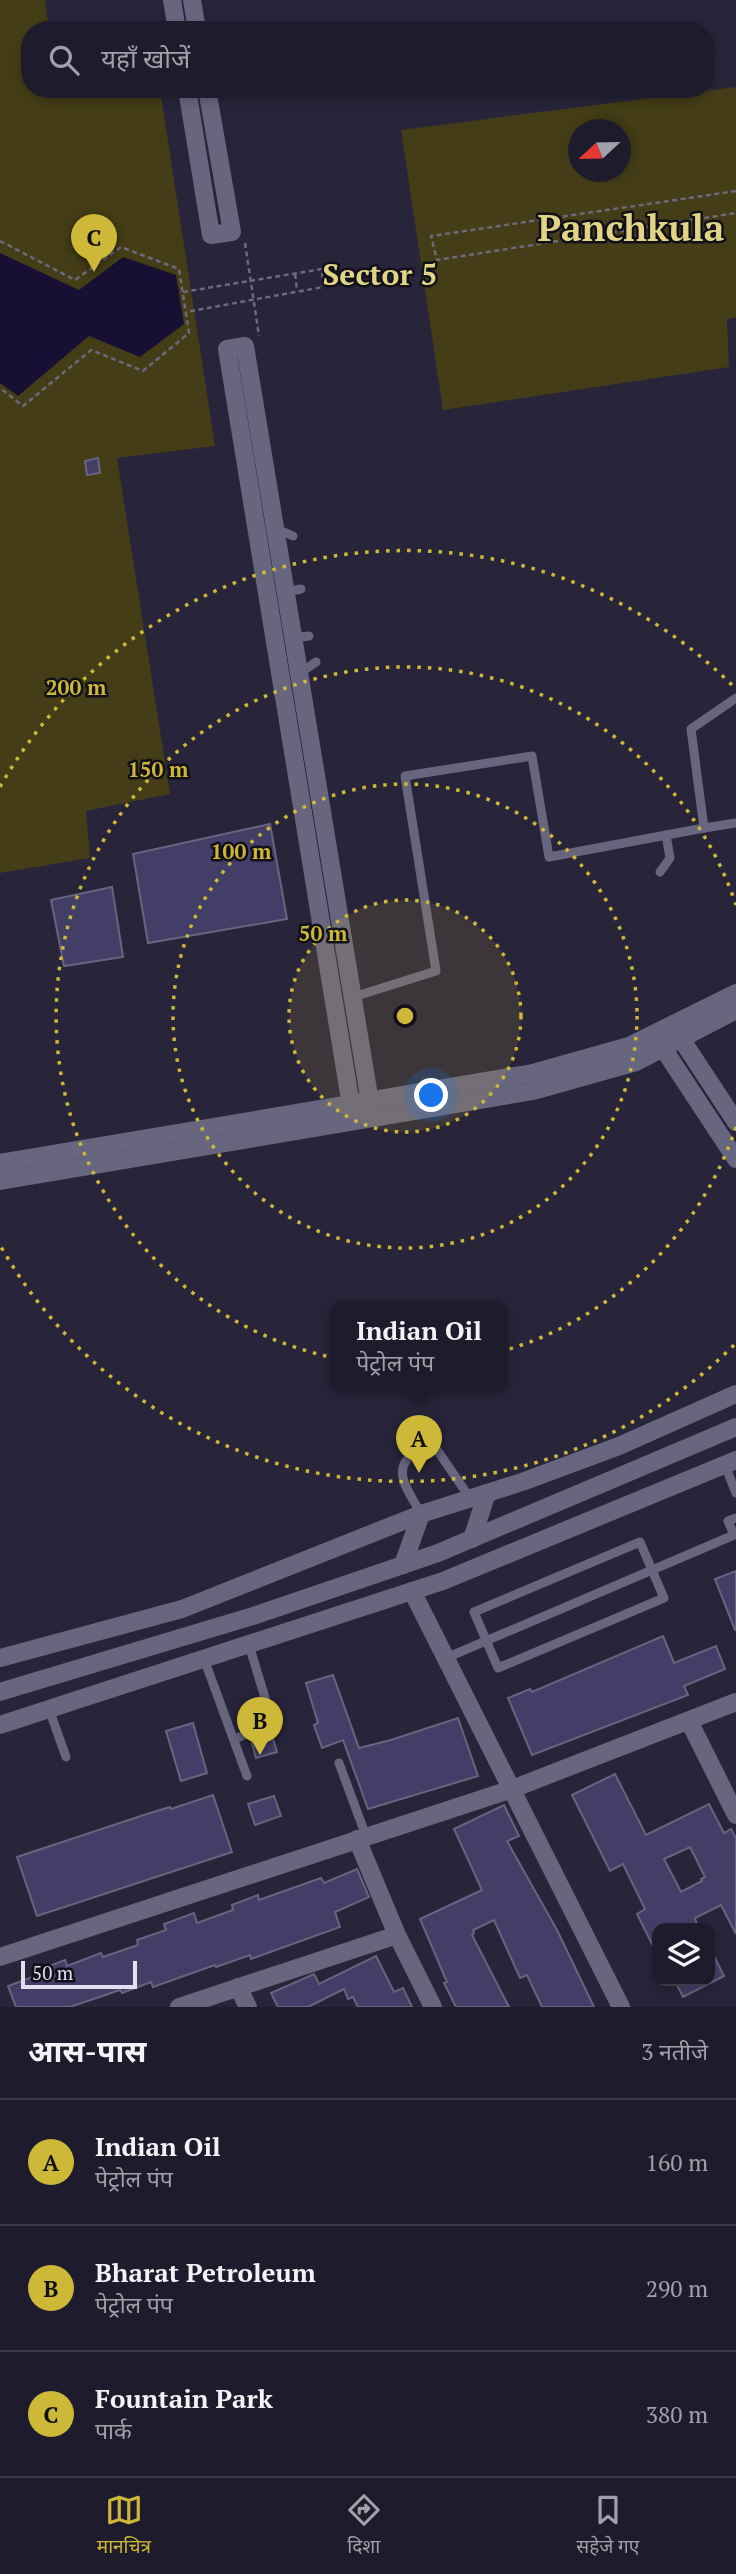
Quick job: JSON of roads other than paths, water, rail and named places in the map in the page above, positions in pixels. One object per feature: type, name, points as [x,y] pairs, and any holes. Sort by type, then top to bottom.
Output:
[{"type":"street","points":[[172,0],[176,21]]},
{"type":"street","points":[[192,0],[196,21]]},
{"type":"street","points":[[188,98],[211,235],[232,232],[209,98]]},
{"type":"street","points":[[240,369],[352,1113]]},
{"type":"street","points":[[247,417],[274,528],[293,590],[301,637],[299,674],[371,1110]]},
{"type":"street","points":[[677,1032],[736,993]]},
{"type":"street","points":[[0,1163],[371,1110],[533,1091],[636,1062],[658,1041],[736,1010]]},
{"type":"street","points":[[677,1032],[736,1122]]},
{"type":"street","points":[[658,1041],[736,1159]]},
{"type":"street","points":[[0,1181],[352,1113]]},
{"type":"street","points":[[0,1657],[182,1609],[421,1514],[619,1446],[736,1394]]},
{"type":"street","points":[[0,1692],[253,1616],[403,1565],[472,1539],[736,1427]]},
{"type":"street","points":[[0,1725],[443,1581],[731,1463]]},
{"type":"street","points":[[472,1539],[478,1495]]},
{"type":"street","points":[[403,1565],[421,1514]]},
{"type":"street","points":[[412,1591],[621,2007]]},
{"type":"street","points":[[0,1957],[512,1790],[736,1702]]},
{"type":"street","points":[[689,1721],[734,1808]]},
{"type":"street","points":[[361,1838],[397,1935],[433,2007]]},
{"type":"street","points":[[179,2007],[397,1935]]},
{"type":"street","points":[[238,1987],[248,2007]]},
{"type":"lane","points":[[274,528],[293,536]]},
{"type":"lane","points":[[299,674],[316,662]]},
{"type":"lane","points":[[704,828],[691,729],[736,698]]},
{"type":"lane","points":[[334,1000],[353,998],[436,971],[405,776],[532,756],[549,858],[736,823]]},
{"type":"lane","points":[[660,872],[670,858],[666,835]]},
{"type":"lane","points":[[421,1514],[403,1480],[401,1467],[405,1459],[422,1448],[437,1450],[478,1495]]},
{"type":"lane","points":[[731,1463],[736,1493]]},
{"type":"lane","points":[[446,1658],[735,1538],[728,1521],[736,1518]]},
{"type":"lane","points":[[640,1542],[664,1598],[498,1668],[487,1641],[474,1612],[640,1542]]},
{"type":"lane","points":[[234,1739],[273,1724],[249,1645]]},
{"type":"lane","points":[[204,1659],[247,1776]]},
{"type":"lane","points":[[49,1709],[66,1757]]},
{"type":"lane","points":[[339,1763],[361,1838]]},
{"type":"place","name":"Fountain Park","points":[[94,272]]},
{"type":"place","name":"Indian Oil","points":[[419,1473]]},
{"type":"place","name":"Bharat Petroleum","points":[[260,1755]]},
{"type":"district","name":"Panchkula","points":[[631,227]]},
{"type":"district","name":"Sector 5","points":[[380,274]]}]
